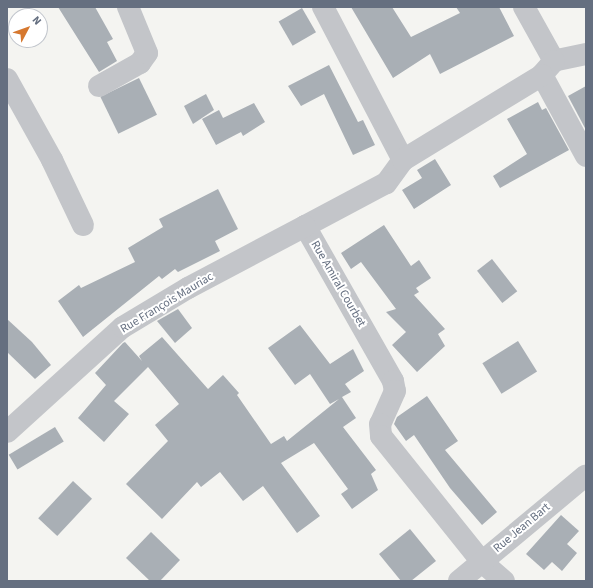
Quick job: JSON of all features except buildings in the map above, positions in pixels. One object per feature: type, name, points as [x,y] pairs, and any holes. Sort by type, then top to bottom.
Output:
[{"type":"street","points":[[99,86],[140,63],[147,53],[128,7]]},
{"type":"street","points":[[323,7],[403,160]]},
{"type":"street","points":[[524,7],[548,68],[586,156]]},
{"type":"street","points":[[305,226],[386,183],[403,160],[548,68],[586,54]]},
{"type":"street","points":[[7,79],[52,160],[83,225]]},
{"type":"street","name":"Rue François Mauriac","points":[[7,432],[123,327],[188,288],[305,226]]},
{"type":"street","name":"Rue Amiral Courbet","points":[[305,226],[393,381],[394,391],[380,424],[381,436],[482,562],[504,581]]},
{"type":"street","name":"Rue Jean Bart","points":[[459,581],[586,475]]}]
